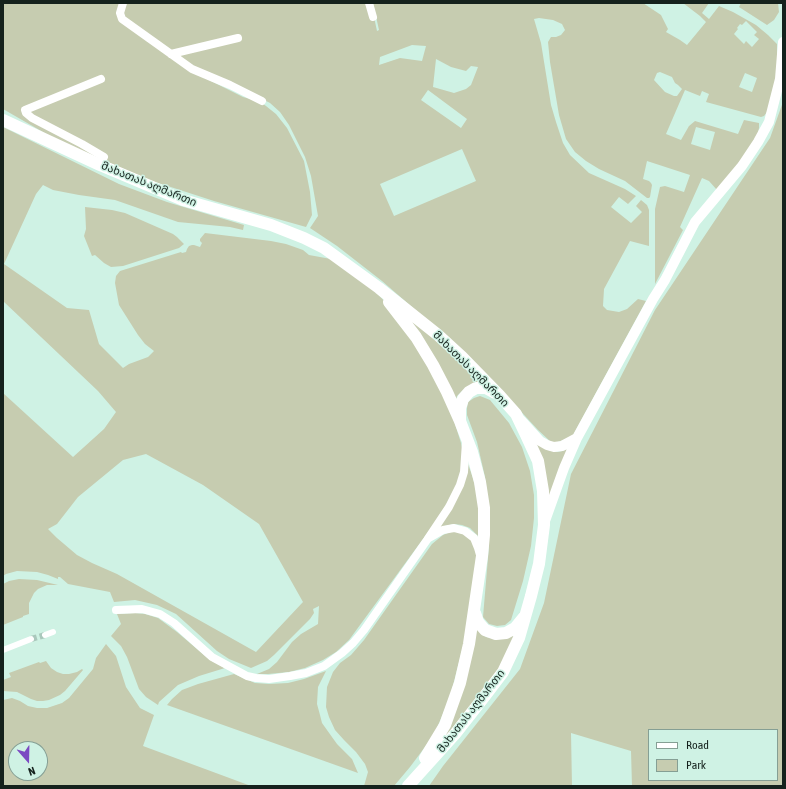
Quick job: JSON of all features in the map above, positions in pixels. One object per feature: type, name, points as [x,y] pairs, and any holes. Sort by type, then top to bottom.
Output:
[{"type":"main road","name":"მახათას აღმართი","points":[[3,120],[100,165],[183,200],[271,225],[304,238],[324,248],[379,288],[438,335],[462,357],[516,414],[538,461],[543,490],[544,525],[539,564],[519,638],[503,672],[484,698],[455,734],[407,786]]},
{"type":"main road","name":"მახათას აღმართი","points":[[379,288],[416,337],[447,392],[472,452],[480,482],[484,508],[484,536],[475,613],[460,684],[445,724],[434,745],[407,786]]},
{"type":"main road","points":[[460,421],[460,408],[463,399],[469,392],[476,388],[486,388],[500,396]]},
{"type":"main road","points":[[475,613],[478,622],[485,630],[496,634],[506,633],[515,628],[525,616]]},
{"type":"street","points":[[124,3],[120,13],[122,19],[170,54],[192,69],[230,85],[262,101]]},
{"type":"street","points":[[369,3],[373,17]]},
{"type":"street","points":[[170,54],[238,38]]},
{"type":"street","points":[[544,525],[564,468],[577,438],[653,299],[665,280],[695,222],[742,166],[769,122],[780,79],[783,42]]},
{"type":"street","points":[[100,165],[104,158],[82,144],[32,118],[26,113],[26,110],[101,79]]},
{"type":"street","points":[[516,414],[540,441],[547,445],[554,447],[562,446],[577,438]]},
{"type":"street","points":[[116,610],[142,609],[160,614],[174,623],[212,657],[247,676],[269,679],[306,673],[324,666],[353,643],[449,507],[460,485],[464,472],[466,437]]},
{"type":"street","points":[[427,540],[442,530],[454,528],[465,530],[474,538],[478,548],[481,564]]},
{"type":"street","points":[[45,635],[52,632]]},
{"type":"street","points":[[3,650],[31,639]]},
{"type":"green space","points":[[3,3],[371,3],[377,31],[379,30],[373,3],[643,3],[661,15],[668,29],[666,32],[687,45],[706,22],[683,3],[709,3],[702,13],[709,19],[719,6],[756,25],[777,44],[775,88],[767,112],[764,116],[761,117],[706,102],[709,94],[702,91],[700,96],[685,90],[666,134],[681,140],[689,126],[695,121],[738,134],[744,120],[759,123],[759,128],[757,137],[739,163],[717,190],[709,181],[702,178],[680,227],[683,230],[655,284],[655,209],[660,187],[665,186],[684,192],[690,175],[647,161],[643,179],[649,181],[652,185],[650,197],[647,198],[625,181],[599,169],[575,152],[566,139],[559,115],[548,42],[551,37],[561,35],[565,30],[562,24],[553,20],[539,18],[534,19],[541,43],[551,105],[563,143],[570,155],[589,173],[625,189],[636,196],[628,204],[619,197],[611,207],[631,223],[642,212],[636,206],[641,200],[647,205],[649,210],[649,246],[630,241],[604,289],[603,306],[607,310],[619,312],[627,309],[638,299],[646,301],[572,437],[558,442],[551,442],[490,378],[382,281],[337,246],[310,228],[318,216],[311,176],[305,157],[289,125],[280,112],[270,103],[239,87],[203,77],[243,97],[261,102],[276,114],[287,128],[304,161],[310,192],[312,215],[306,227],[214,201],[149,180],[55,139],[3,109]],"holes":[[[746,21],[757,32],[754,35],[759,39],[752,47],[746,41],[744,44],[734,34],[740,24],[742,25]],[[412,45],[426,46],[422,61],[400,58],[379,65],[380,57]],[[436,59],[451,67],[466,71],[471,66],[478,67],[471,85],[466,89],[454,93],[433,87]],[[660,72],[672,77],[675,83],[682,89],[677,96],[674,96],[665,92],[654,80],[657,73]],[[745,73],[757,78],[752,92],[739,87]],[[428,90],[467,119],[461,128],[421,100]],[[696,127],[715,132],[710,150],[691,144]],[[462,149],[476,181],[394,216],[380,184]]]},
{"type":"green space","points":[[741,3],[778,3],[779,12],[774,20],[767,25],[739,7]]},
{"type":"green space","points":[[783,102],[783,786],[632,786],[631,751],[571,733],[572,786],[429,786],[443,766],[520,669],[544,603],[571,474],[655,310],[770,138]]},
{"type":"green space","points":[[3,127],[119,184],[167,202],[244,225],[243,230],[230,227],[178,222],[115,200],[53,190],[43,185],[36,194],[4,264]]},
{"type":"green space","points":[[85,207],[125,213],[173,234],[184,244],[179,248],[123,266],[111,267],[95,255],[92,256],[84,236],[86,229]]},
{"type":"green space","points":[[205,233],[286,244],[303,250],[309,255],[331,259],[365,281],[392,309],[414,337],[449,405],[464,457],[458,486],[434,524],[349,640],[336,652],[305,668],[289,672],[257,674],[269,669],[277,662],[292,642],[301,634],[318,624],[319,606],[313,609],[314,613],[310,619],[274,655],[267,661],[251,668],[229,659],[217,651],[176,614],[157,605],[135,600],[114,602],[110,592],[68,584],[60,577],[58,577],[58,579],[37,572],[17,571],[3,576],[3,393],[73,457],[104,429],[116,412],[98,391],[3,301],[4,264],[67,308],[89,310],[99,344],[123,368],[129,364],[148,357],[154,351],[145,344],[138,335],[119,305],[115,283],[116,276],[120,271],[181,252],[186,252],[189,246],[194,245],[200,247],[202,243],[200,239]],"holes":[[[146,454],[203,485],[259,524],[303,602],[256,652],[117,574],[77,555],[48,529],[57,524],[78,497],[123,460]]]},
{"type":"green space","points":[[403,312],[432,336],[482,383],[469,386],[462,391],[457,396],[455,403]]},
{"type":"green space","points":[[480,396],[490,400],[509,423],[522,447],[530,471],[534,495],[534,518],[531,546],[523,581],[511,620],[505,625],[497,626],[489,624],[483,617],[489,546],[489,512],[485,477],[477,442],[467,415],[468,402]]},
{"type":"green space","points":[[531,436],[548,450],[557,452],[563,451],[571,446],[546,513]]},
{"type":"green space","points":[[468,464],[478,497],[480,538],[470,528],[462,525],[454,524],[445,526],[433,532]]},
{"type":"green space","points":[[453,531],[464,534],[473,541],[476,550],[476,572],[471,616],[450,697],[434,735],[394,786],[364,786],[368,772],[365,764],[356,752],[335,730],[326,707],[327,687],[333,672],[340,663],[351,655],[364,640],[432,544],[443,535]]},
{"type":"green space","points":[[19,579],[37,580],[58,585],[47,585],[38,589],[34,593],[29,603],[29,614],[3,625],[3,584]]},
{"type":"green space","points":[[135,613],[158,618],[210,660],[225,668],[199,676],[178,685],[159,702],[158,705],[146,697],[139,689],[127,657],[121,646],[111,636],[121,624],[117,614]]},
{"type":"green space","points":[[477,629],[486,637],[496,639],[514,635],[508,653],[476,715],[445,736],[455,713]]},
{"type":"green space","points":[[106,644],[116,656],[126,687],[140,708],[154,715],[143,746],[251,786],[3,786],[3,700],[12,698],[28,706],[37,708],[47,708],[62,703],[69,698],[93,669],[96,658]]},
{"type":"green space","points":[[46,661],[51,668],[63,674],[83,670],[65,691],[49,700],[37,701],[17,692],[3,691],[3,680],[11,677],[9,673],[39,662]]},
{"type":"green space","points":[[326,671],[318,687],[317,704],[322,723],[337,744],[352,759],[358,773],[167,705],[182,690],[234,674],[255,683],[269,684],[288,683]]},
{"type":"tunnel","points":[[31,639],[45,635]]}]
